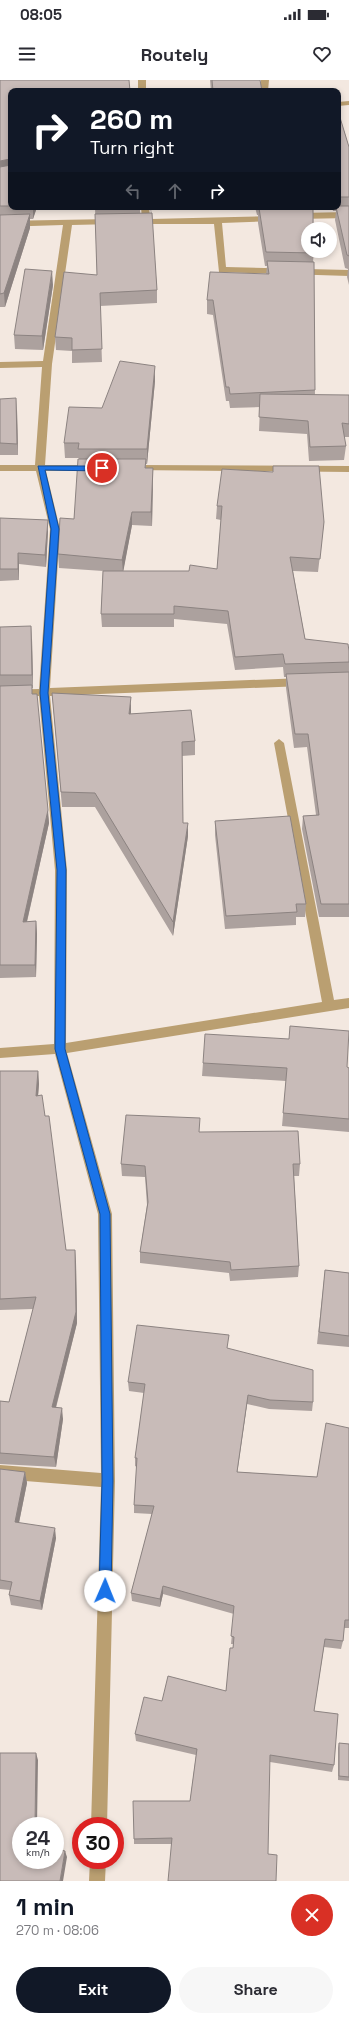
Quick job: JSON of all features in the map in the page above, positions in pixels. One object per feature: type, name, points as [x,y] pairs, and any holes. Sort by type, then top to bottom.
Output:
[{"type":"street","points":[[145,210],[146,222]]},
{"type":"street","points":[[0,224],[218,221],[282,217],[281,212]]},
{"type":"street","points":[[290,217],[349,214]]},
{"type":"street","points":[[218,221],[222,270],[349,273]]},
{"type":"street","points":[[68,223],[47,364],[40,468],[55,529],[44,693],[62,870],[60,1049],[105,1214],[108,1481],[99,1817]]},
{"type":"street","points":[[0,365],[47,364]]},
{"type":"street","points":[[0,468],[104,468]]},
{"type":"street","points":[[127,468],[349,470]]},
{"type":"street","points":[[0,694],[311,682]]},
{"type":"street","points":[[279,744],[329,1007]]},
{"type":"street","points":[[0,1053],[60,1049],[349,1003]]},
{"type":"street","points":[[0,1472],[108,1481]]},
{"type":"street","points":[[97,1881],[98,1869]]},
{"type":"building","points":[[0,80],[129,80],[130,88],[8,88],[8,159],[0,161]]},
{"type":"building","points":[[212,80],[260,80],[261,88],[213,88]]},
{"type":"building","points":[[341,121],[349,147],[349,197],[341,197]]},
{"type":"building","points":[[8,166],[8,206],[0,206],[0,167]]},
{"type":"building","points":[[341,206],[349,206],[349,256],[347,255],[337,210],[341,210]]},
{"type":"building","points":[[259,210],[313,210],[313,222],[301,222],[301,253],[266,252]]},
{"type":"building","points":[[152,213],[157,290],[100,293],[102,349],[72,350],[72,338],[55,337],[64,272],[97,275],[95,214]]},
{"type":"building","points":[[30,214],[4,293],[0,294],[0,215]]},
{"type":"building","points":[[267,261],[314,262],[315,390],[230,394],[229,387],[226,387],[213,300],[207,300],[210,272],[269,274]]},
{"type":"building","points":[[25,269],[52,271],[42,336],[14,335]]},
{"type":"building","points":[[120,361],[155,366],[147,449],[78,449],[79,443],[64,443],[69,407],[102,408]]},
{"type":"building","points":[[260,394],[349,395],[349,424],[342,423],[346,446],[310,447],[308,421],[259,417]]},
{"type":"building","points":[[16,398],[17,444],[0,443],[0,399]]},
{"type":"building","points":[[78,459],[146,459],[145,468],[153,468],[151,512],[132,512],[122,560],[58,554],[60,518],[74,519]]},
{"type":"building","points":[[273,466],[319,466],[324,522],[320,559],[290,557],[305,639],[348,644],[349,662],[285,664],[283,654],[235,657],[228,611],[174,606],[174,614],[101,614],[103,571],[189,571],[190,565],[217,569],[222,506],[217,506],[222,469],[273,472]]},
{"type":"building","points":[[0,518],[48,520],[45,555],[18,553],[18,569],[0,569]]},
{"type":"building","points":[[31,626],[32,675],[0,675],[0,627]]},
{"type":"building","points":[[349,672],[349,904],[321,904],[303,816],[319,815],[308,734],[295,734],[286,674]]},
{"type":"building","points":[[32,685],[32,694],[37,694],[48,810],[23,922],[36,921],[35,965],[0,965],[0,686]]},
{"type":"building","points":[[52,693],[131,697],[129,714],[191,710],[195,741],[182,742],[183,823],[188,823],[173,922],[95,793],[61,792]]},
{"type":"building","points":[[290,816],[306,904],[296,904],[297,912],[226,916],[215,821]]},
{"type":"building","points":[[290,1026],[349,1031],[347,1067],[349,1068],[349,1119],[283,1113],[287,1068],[203,1063],[205,1034],[289,1039]]},
{"type":"building","points":[[0,1071],[38,1071],[36,1096],[42,1095],[45,1116],[49,1116],[66,1250],[75,1250],[76,1312],[52,1407],[62,1408],[54,1457],[0,1453],[0,1401],[9,1402],[36,1297],[0,1299]]},
{"type":"building","points":[[126,1115],[200,1118],[199,1132],[298,1131],[300,1164],[293,1164],[299,1266],[231,1270],[230,1262],[140,1252],[148,1202],[145,1166],[121,1164]]},
{"type":"building","points":[[325,1270],[349,1273],[349,1336],[319,1332]]},
{"type":"building","points":[[137,1325],[229,1335],[227,1348],[313,1370],[313,1402],[270,1400],[248,1395],[237,1472],[317,1477],[326,1423],[349,1428],[349,1620],[345,1620],[343,1641],[325,1639],[314,1711],[338,1714],[334,1765],[270,1755],[268,1854],[277,1855],[276,1881],[168,1881],[172,1838],[134,1839],[133,1801],[190,1801],[197,1749],[135,1734],[144,1697],[162,1701],[168,1676],[226,1691],[230,1648],[233,1648],[234,1637],[231,1636],[234,1606],[163,1586],[160,1599],[131,1593],[154,1506],[134,1505],[137,1458],[135,1458],[145,1384],[128,1382]]},
{"type":"building","points":[[0,1469],[25,1472],[15,1522],[55,1528],[40,1601],[9,1595],[12,1582],[0,1580]]},
{"type":"building","points":[[339,1743],[349,1744],[349,1777],[339,1776]]},
{"type":"building","points":[[0,1753],[36,1753],[35,1817],[12,1817],[12,1869],[62,1869],[60,1881],[0,1881]]},
{"type":"route","points":[[102,468],[40,468],[55,529],[44,693],[62,870],[60,1049],[105,1214],[108,1481],[105,1591]]}]
